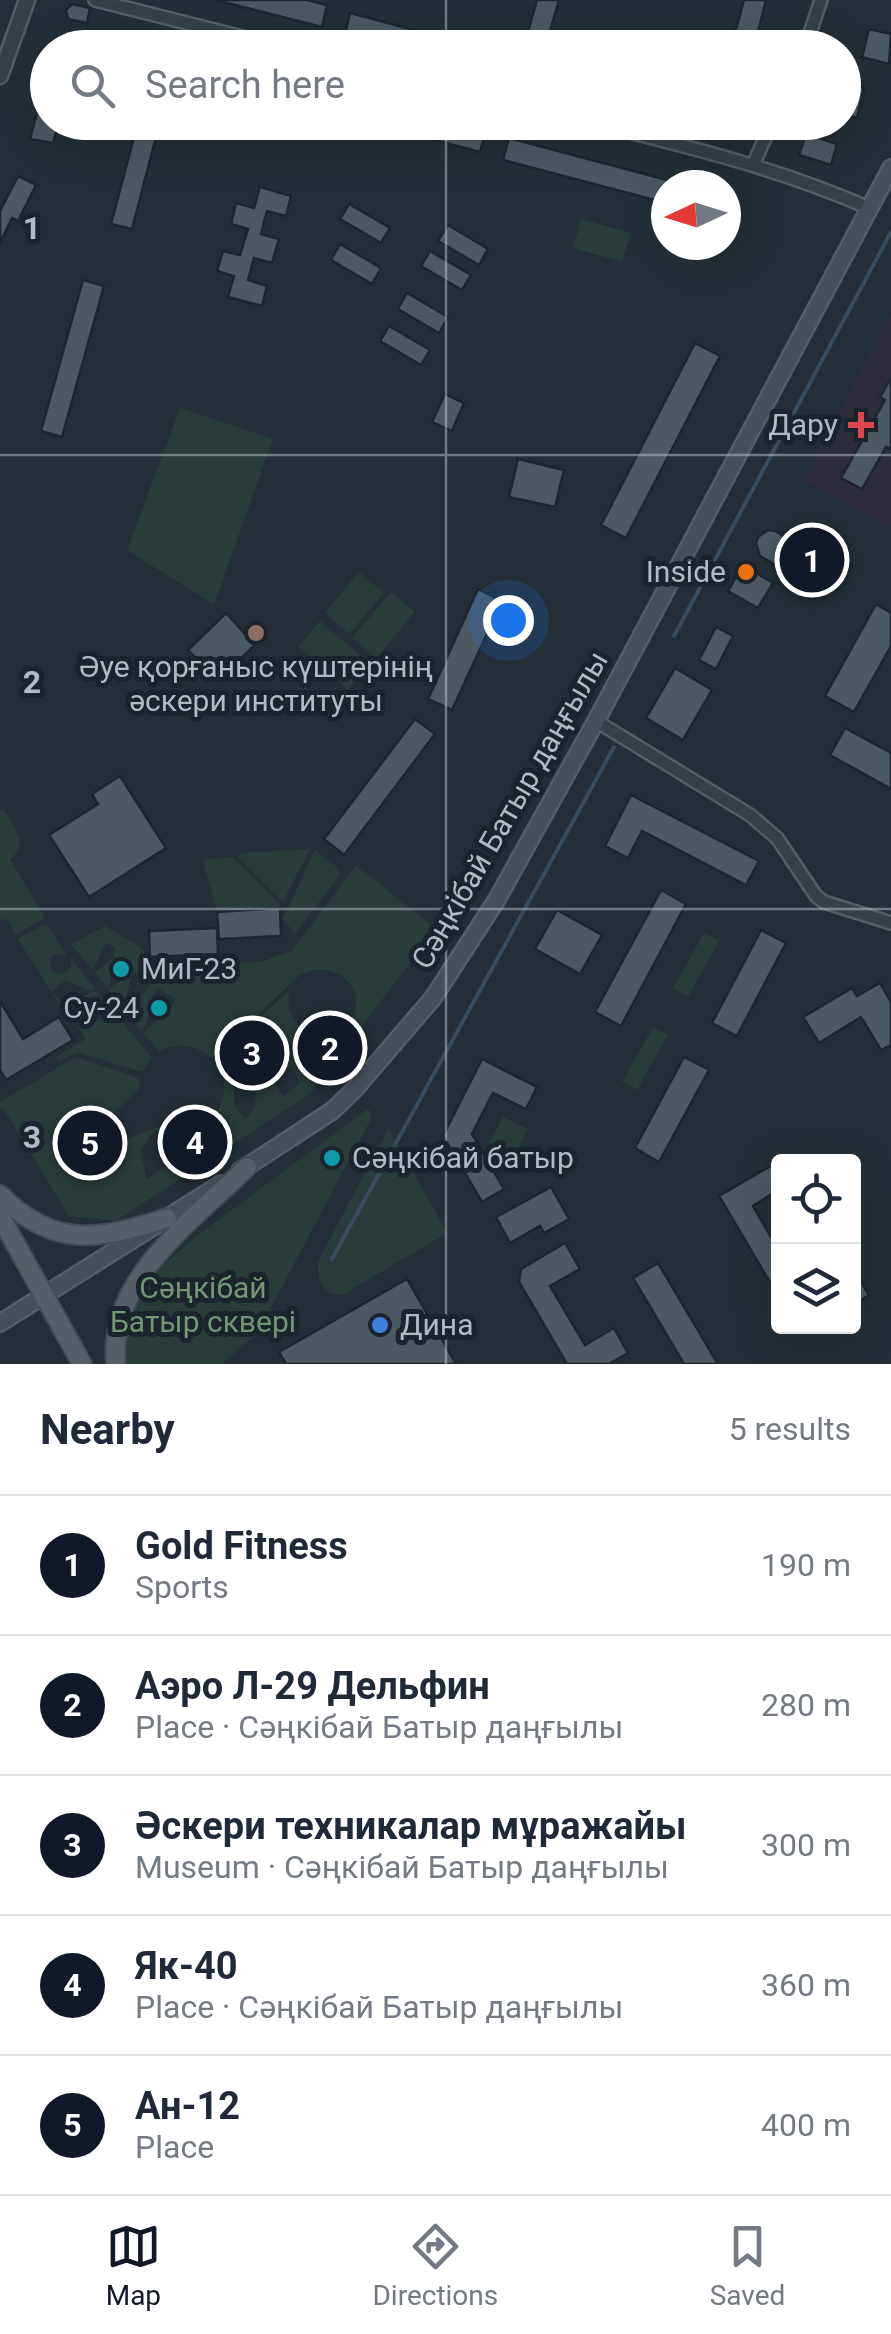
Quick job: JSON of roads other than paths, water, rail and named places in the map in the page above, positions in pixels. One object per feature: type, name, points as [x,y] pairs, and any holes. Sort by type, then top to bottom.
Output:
[{"type":"main road","name":"Сәңкібай Батыр даңғылы","points":[[0,1323],[332,1111],[433,998],[496,901],[596,721],[891,168]]},
{"type":"main road","points":[[116,1364],[114,1337],[128,1294],[146,1269],[246,1167]]},
{"type":"main road","points":[[0,1195],[16,1211],[38,1224],[70,1236],[114,1234],[167,1218]]},
{"type":"main road","points":[[0,1216],[82,1364]]},
{"type":"street","points":[[0,76],[27,0]]},
{"type":"street","points":[[94,0],[214,30]]},
{"type":"street","points":[[810,30],[821,0]]},
{"type":"street","points":[[661,140],[812,182],[869,208]]},
{"type":"street","points":[[754,163],[764,140]]},
{"type":"street","points":[[596,721],[750,815],[777,838],[824,902],[891,923]]},
{"type":"waterway","points":[[674,636],[891,232]]},
{"type":"waterway","points":[[332,1259],[614,747]]},
{"type":"place","name":"Дару","points":[[861,425]]},
{"type":"place","name":"Gold Fitness","points":[[812,560]]},
{"type":"place","name":"Inside","points":[[746,572]]},
{"type":"place","name":"Әуе қорғаныс күштерінің әскери институты","points":[[256,633]]},
{"type":"place","name":"МиГ-23","points":[[121,969]]},
{"type":"place","name":"Су-24","points":[[159,1008]]},
{"type":"place","name":"Аэро Л-29 Дельфин","points":[[330,1048]]},
{"type":"place","name":"Әскери техникалар мұражайы","points":[[252,1053]]},
{"type":"place","name":"Як-40","points":[[195,1142]]},
{"type":"place","name":"Ан-12","points":[[90,1143]]},
{"type":"place","name":"Сәңкібай батыр","points":[[332,1158]]},
{"type":"place","name":"Дина","points":[[380,1325]]},
{"type":"park label","name":"Сәңкібай Батыр сквері","points":[[203,1305]]}]
